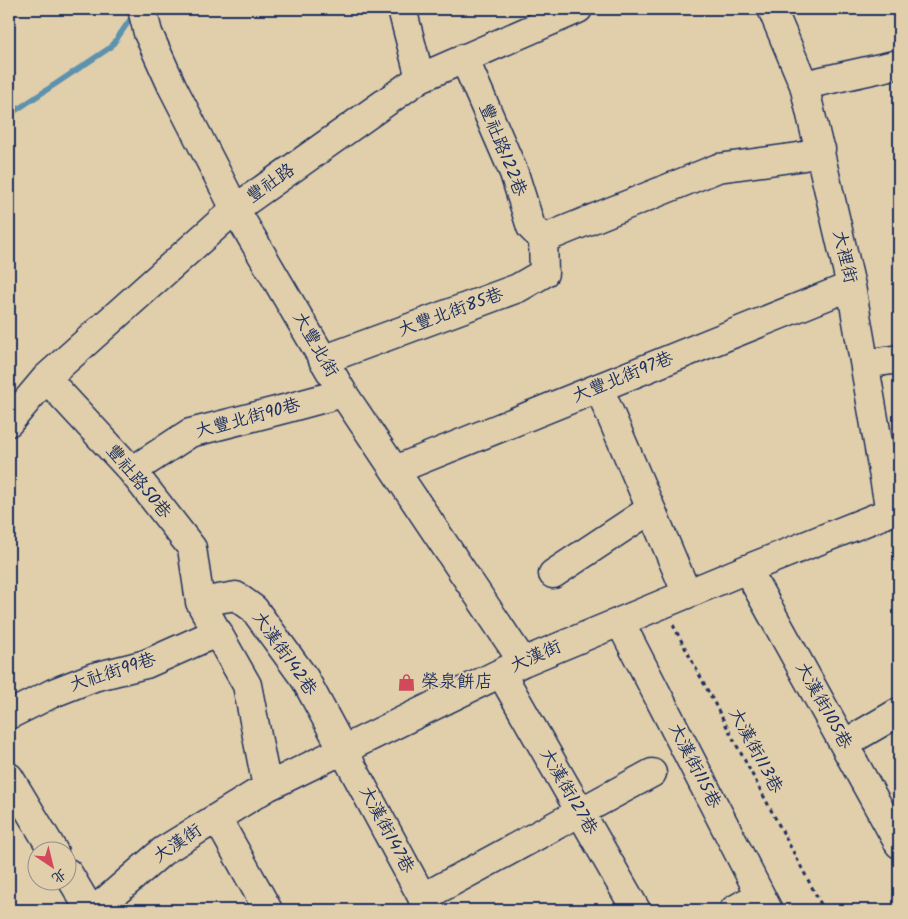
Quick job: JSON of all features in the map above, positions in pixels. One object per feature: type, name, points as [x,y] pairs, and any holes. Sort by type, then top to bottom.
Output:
[{"type":"street","points":[[402,9],[420,78]]},
{"type":"street","name":"豐社路","points":[[9,422],[46,378],[236,209],[420,78],[578,9]]},
{"type":"street","name":"大裡街","points":[[772,9],[804,85],[851,286],[895,511]]},
{"type":"street","name":"大豐北街","points":[[145,21],[172,86],[236,209],[323,360],[395,470],[512,667]]},
{"type":"street","name":"豐社路122巷","points":[[464,58],[514,173],[531,227],[543,239]]},
{"type":"street","points":[[804,85],[899,64]]},
{"type":"street","points":[[543,239],[718,168],[798,158],[820,151]]},
{"type":"street","name":"大豐北街85巷","points":[[323,360],[518,288],[544,273],[543,239]]},
{"type":"street","name":"大豐北街97巷","points":[[395,470],[851,286]]},
{"type":"street","points":[[865,364],[899,359]]},
{"type":"street","name":"豐社路50巷","points":[[46,378],[132,471],[192,548],[200,602]]},
{"type":"street","points":[[599,388],[651,509],[674,599]]},
{"type":"street","name":"大豐北街90巷","points":[[132,471],[190,433],[343,393]]},
{"type":"street","points":[[553,574],[651,509]]},
{"type":"street","name":"大漢街","points":[[95,910],[163,851],[267,787],[512,667],[747,569],[895,511]]},
{"type":"street","name":"大漢街105巷","points":[[747,569],[899,844]]},
{"type":"street","name":"大漢街142巷","points":[[200,602],[236,596],[254,608],[305,679],[344,750]]},
{"type":"street","points":[[200,602],[247,685],[267,787]]},
{"type":"street","name":"大漢街115巷","points":[[620,622],[764,903]]},
{"type":"street","name":"大社街99巷","points":[[9,715],[52,693],[94,678],[146,664],[218,632]]},
{"type":"street","name":"大漢街127巷","points":[[512,667],[580,812],[636,910]]},
{"type":"street","points":[[844,744],[899,712]]},
{"type":"street","name":"大漢街147巷","points":[[344,750],[426,904]]},
{"type":"street","points":[[426,904],[520,844],[652,773]]},
{"type":"street","points":[[9,777],[16,807],[46,842]]},
{"type":"street","points":[[217,818],[268,910]]},
{"type":"street","points":[[78,890],[90,910]]},
{"type":"street","points":[[734,910],[764,903]]},
{"type":"path","name":"大漢街113巷","points":[[674,599],[824,910]]},
{"type":"waterway","points":[[9,115],[111,47],[134,14]]},
{"type":"place","name":"榮泉餅店","points":[[407,682]]}]
